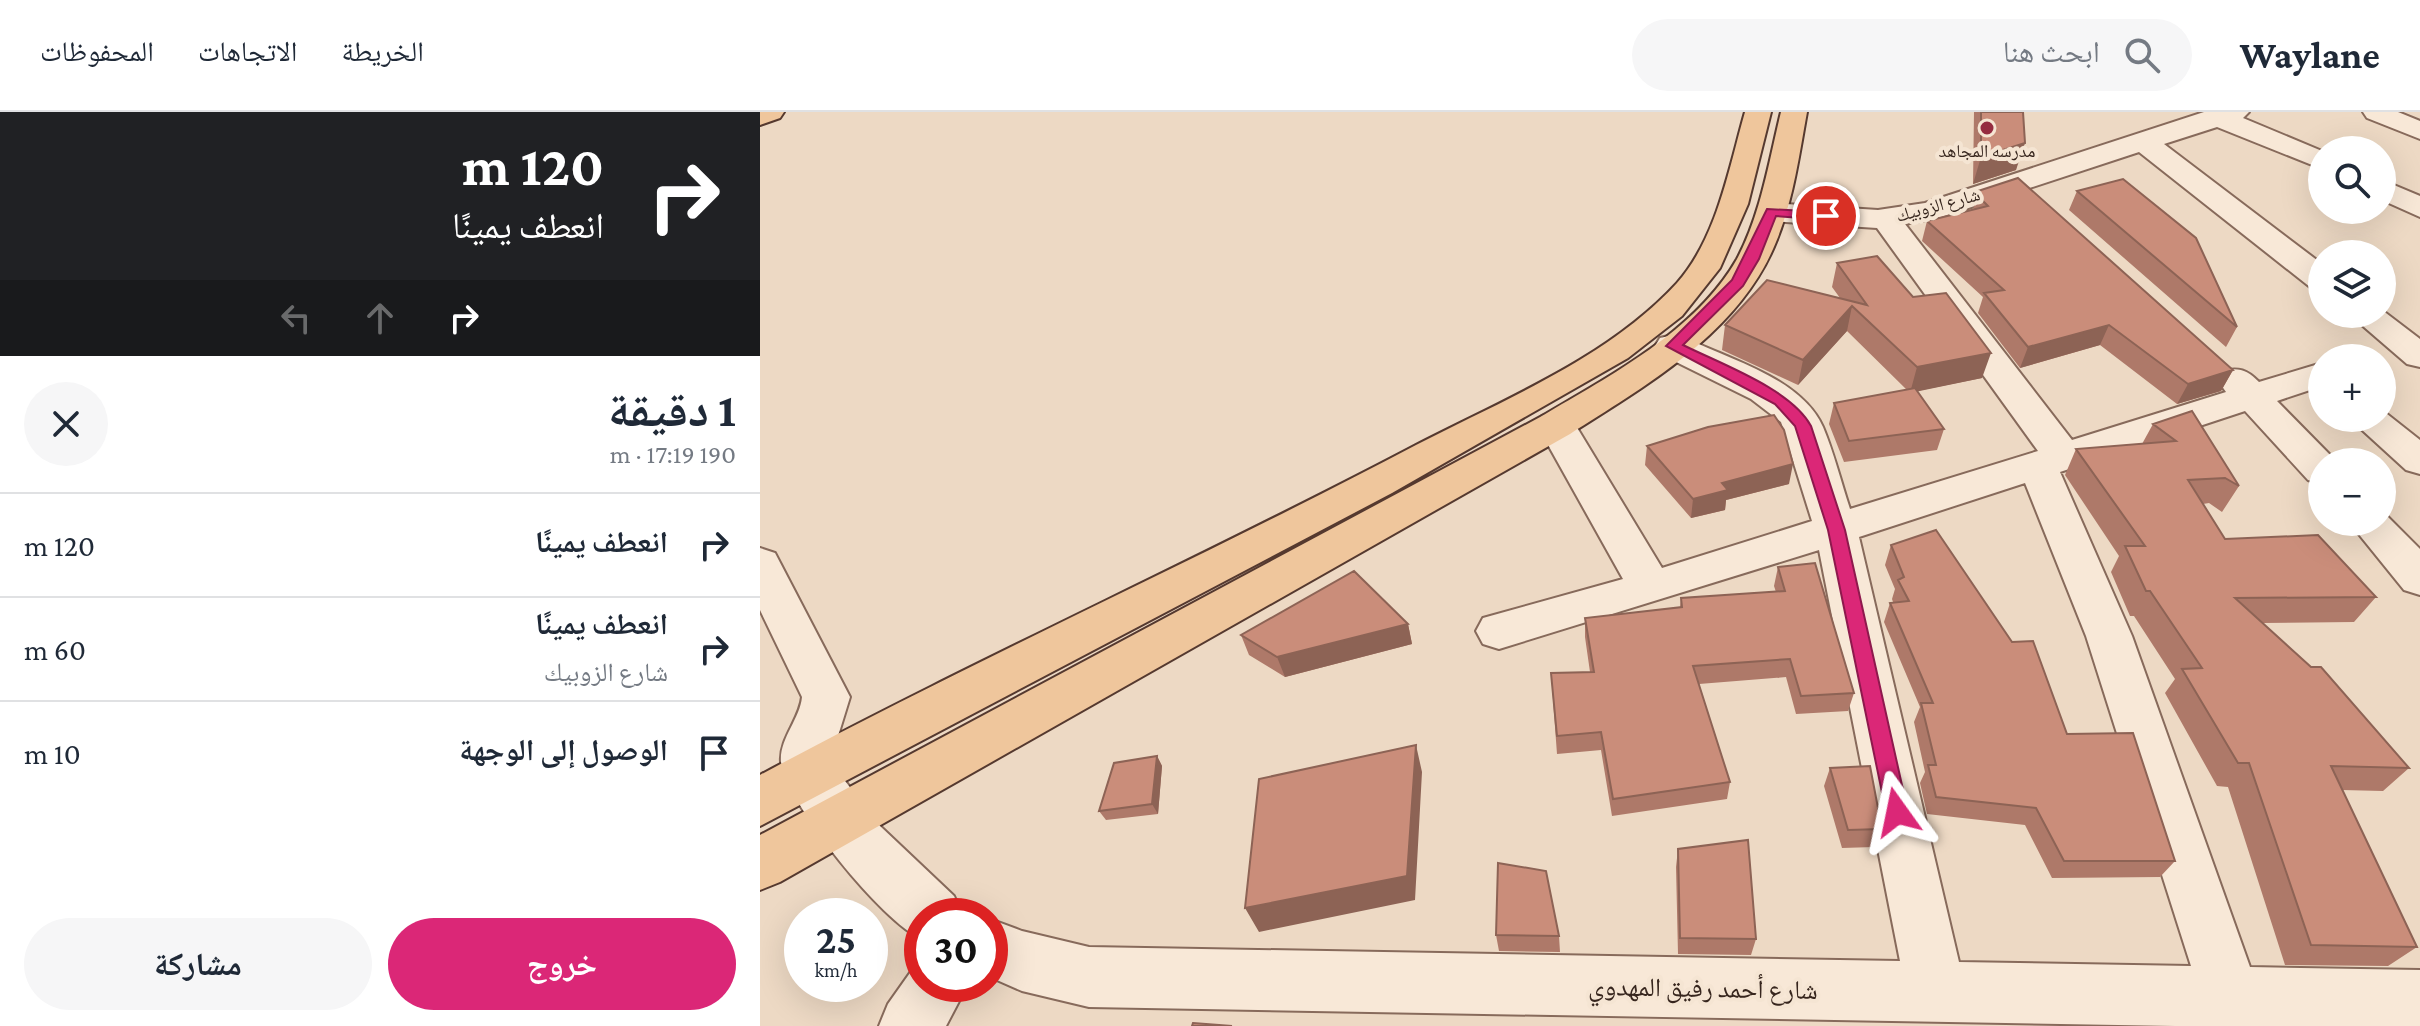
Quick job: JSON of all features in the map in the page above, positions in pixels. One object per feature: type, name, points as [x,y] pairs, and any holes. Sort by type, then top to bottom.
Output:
[{"type":"main road","points":[[760,117],[771,112]]},
{"type":"main road","points":[[760,802],[810,773],[1416,463],[1611,352],[1665,314],[1690,287],[1711,257],[1758,112]]},
{"type":"main road","points":[[760,864],[1556,425],[1673,346],[1738,283],[1752,259],[1772,212],[1794,112]]},
{"type":"street","points":[[2376,112],[2420,131]]},
{"type":"street","points":[[2225,114],[2308,154]]},
{"type":"street","name":"شارع الزوبيك","points":[[1772,212],[1885,218],[1930,211],[2225,114]]},
{"type":"street","points":[[2143,142],[2308,269]]},
{"type":"street","points":[[2016,182],[2050,212]]},
{"type":"street","points":[[2396,196],[2420,208]]},
{"type":"street","points":[[1885,218],[2050,460],[2231,997]]},
{"type":"street","points":[[2381,328],[2407,352]]},
{"type":"street","points":[[1673,346],[1780,401],[1797,415],[1836,530],[1936,992]]},
{"type":"street","points":[[2208,354],[2253,395],[2308,455]]},
{"type":"street","points":[[1499,631],[1651,588],[2253,395],[2308,380]]},
{"type":"street","points":[[1556,425],[1651,588]]},
{"type":"street","points":[[2385,432],[2420,461]]},
{"type":"street","points":[[2382,536],[2420,578]]},
{"type":"street","points":[[760,564],[826,697],[824,718],[808,748],[810,773],[873,861],[910,898]]},
{"type":"street","name":"شارع أحمد رفيق المهدوي","points":[[1008,955],[1089,977],[2420,1000]]},
{"type":"street","points":[[910,1026],[926,1002]]},
{"type":"building","points":[[1981,112],[2023,112],[2025,143],[1981,157]]},
{"type":"building","points":[[2018,178],[2233,370],[2188,384],[2109,325],[2028,347],[1984,293],[2004,290],[1927,221],[1988,206],[1978,196],[1978,191]]},
{"type":"building","points":[[2123,179],[2196,238],[2237,327],[2077,191]]},
{"type":"building","points":[[1877,256],[1913,297],[1946,293],[1991,353],[1917,367],[1852,306],[1803,360],[1725,325],[1767,280],[1867,305],[1837,263]]},
{"type":"building","points":[[1915,388],[1944,429],[1849,441],[1834,403]]},
{"type":"building","points":[[2192,411],[2239,486],[2225,478],[2188,480],[2225,539],[2319,536],[2376,597],[2235,598],[2311,667],[2321,667],[2409,768],[2331,766],[2417,947],[2311,945],[2249,763],[2238,763],[2182,669],[2202,668],[2150,591],[2146,591],[2125,546],[2145,546],[2076,449],[2176,441],[2153,424]]},
{"type":"building","points":[[1774,415],[1784,430],[1793,464],[1722,483],[1728,490],[1693,499],[1647,446],[1708,427]]},
{"type":"building","points":[[1936,530],[2012,642],[2033,641],[2067,734],[2133,733],[2175,861],[2064,861],[2036,808],[1936,797],[1928,765],[1936,765],[1921,703],[1933,703],[1890,603],[1909,601],[1898,580],[1904,577],[1891,545]]},
{"type":"building","points":[[1815,563],[1854,693],[1801,696],[1790,659],[1693,666],[1730,782],[1613,799],[1601,732],[1557,736],[1551,673],[1594,672],[1585,618],[1682,607],[1681,598],[1785,591],[1778,567]]},
{"type":"building","points":[[1354,571],[1408,624],[1277,657],[1241,635]]},
{"type":"building","points":[[1416,745],[1407,876],[1245,908],[1259,779]]},
{"type":"building","points":[[1157,756],[1152,804],[1099,811],[1114,763]]},
{"type":"building","points":[[1870,766],[1882,829],[1848,830],[1830,768]]},
{"type":"building","points":[[1748,840],[1756,939],[1680,938],[1678,849]]},
{"type":"building","points":[[1498,863],[1546,871],[1559,936],[1496,935]]},
{"type":"building","points":[[1193,1023],[1232,1026],[1192,1026]]},
{"type":"place","name":"مدرسه المجاهد","points":[[1987,128]]},
{"type":"route","points":[[1826,216],[1772,212],[1738,283],[1717,307],[1673,346],[1780,401],[1797,415],[1803,426],[1836,530],[1897,812]]}]
